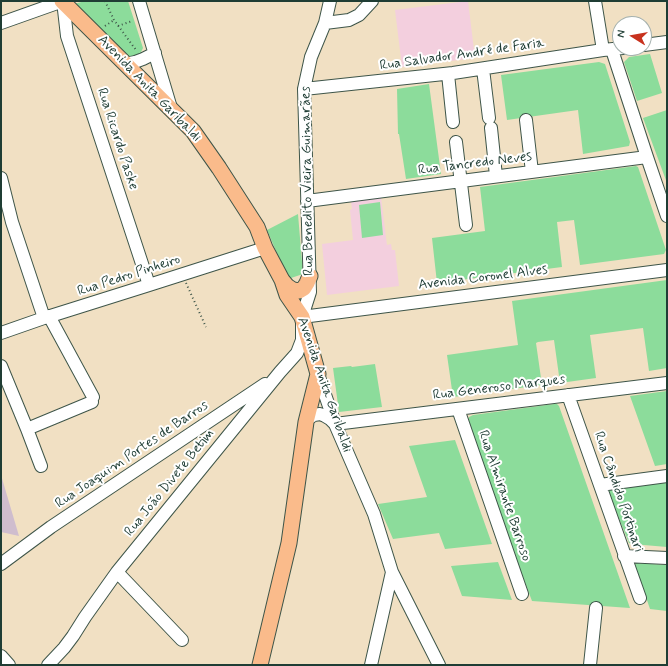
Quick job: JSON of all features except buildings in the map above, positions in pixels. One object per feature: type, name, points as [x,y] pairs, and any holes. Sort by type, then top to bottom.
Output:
[{"type":"main road","name":"Avenida Anita Garibaldi","points":[[62,1],[193,131],[219,168],[257,227],[265,248],[282,280],[287,295],[302,317],[318,374]]},
{"type":"main road","points":[[282,280],[293,290],[299,291],[308,283],[310,276]]},
{"type":"main road","points":[[260,665],[289,543],[306,422],[318,374]]},
{"type":"street","points":[[1,23],[62,1]]},
{"type":"street","name":"Rua Ricardo Paske","points":[[62,1],[68,36],[149,285]]},
{"type":"street","points":[[139,1],[171,108]]},
{"type":"street","name":"Rua Benedito Vieira Guimarães","points":[[302,317],[310,292],[304,90],[311,57],[325,23],[330,1]]},
{"type":"street","points":[[325,23],[349,20],[359,15],[372,1]]},
{"type":"street","points":[[595,1],[612,46]]},
{"type":"street","points":[[652,44],[667,42]]},
{"type":"street","name":"Rua Salvador André de Faria","points":[[304,90],[448,74],[612,49]]},
{"type":"street","points":[[125,64],[135,62],[155,53]]},
{"type":"street","points":[[615,56],[667,216]]},
{"type":"street","points":[[483,69],[496,176]]},
{"type":"street","points":[[448,74],[453,122]]},
{"type":"street","points":[[526,120],[532,172]]},
{"type":"street","points":[[456,142],[466,225]]},
{"type":"street","name":"Rua Tancredo Neves","points":[[307,201],[647,157]]},
{"type":"street","points":[[1,178],[7,223],[46,317],[92,400],[27,429]]},
{"type":"street","name":"Rua Pedro Pinheiro","points":[[1,333],[46,317],[265,248]]},
{"type":"street","name":"Avenida Coronel Alves","points":[[302,317],[667,270]]},
{"type":"street","name":"Rua João Divete Betim","points":[[48,665],[73,636],[85,616],[117,572],[297,353],[302,340],[302,317]]},
{"type":"street","points":[[1,366],[41,466]]},
{"type":"street","name":"Rua Joaquim Portes de Barros","points":[[1,564],[51,528],[246,398],[280,372]]},
{"type":"street","name":"Avenida Anita Garibaldi","points":[[318,374],[335,424],[374,514],[392,572],[442,665]]},
{"type":"street","name":"Rua Generoso Marques","points":[[335,424],[667,383]]},
{"type":"street","name":"Rua Cândido Portinari","points":[[568,395],[640,598]]},
{"type":"street","name":"Rua Almirante Barroso","points":[[458,409],[522,594]]},
{"type":"street","points":[[306,422],[314,415],[320,414],[330,419],[335,424]]},
{"type":"street","points":[[600,485],[667,476]]},
{"type":"street","points":[[624,556],[667,558]]},
{"type":"street","points":[[117,572],[182,640]]},
{"type":"street","points":[[371,665],[392,572]]},
{"type":"street","points":[[590,665],[596,608]]},
{"type":"street","points":[[1,656],[9,665]]},
{"type":"path","points":[[105,1],[114,20],[143,59]]},
{"type":"path","points":[[109,23],[114,20]]},
{"type":"path","points":[[118,26],[132,21]]},
{"type":"path","points":[[181,275],[190,291],[206,328]]},
{"type":"shaded area","points":[[468,1],[475,58],[402,67],[395,10]]},
{"type":"shaded area","points":[[381,197],[387,245],[391,244],[392,250],[395,250],[399,286],[327,295],[322,244],[353,240],[350,210],[352,209],[351,202]]},
{"type":"shaded area","points":[[1,475],[19,536],[1,532]]},
{"type":"green space","points":[[85,1],[128,1],[143,48],[140,54],[129,58],[74,4]]},
{"type":"green space","points":[[651,56],[662,93],[637,101],[624,62],[629,57]]},
{"type":"green space","points":[[599,62],[605,64],[630,142],[629,146],[583,154],[578,110],[507,120],[501,75]]},
{"type":"green space","points":[[429,84],[441,174],[406,179],[398,134],[397,89]]},
{"type":"green space","points":[[667,110],[667,183],[643,118]]},
{"type":"green space","points":[[636,166],[638,167],[666,250],[664,254],[580,265],[574,220],[557,222],[562,267],[437,283],[432,238],[485,231],[480,187]]},
{"type":"green space","points":[[380,202],[383,235],[362,238],[359,205]]},
{"type":"green space","points":[[298,214],[303,274],[288,279],[267,230]]},
{"type":"green space","points":[[667,280],[667,368],[649,371],[643,328],[590,335],[596,378],[560,383],[554,340],[538,342],[536,343],[542,385],[453,397],[447,355],[518,345],[512,301]]},
{"type":"green space","points":[[375,364],[382,407],[339,412],[333,368]]},
{"type":"green space","points":[[667,391],[667,464],[655,466],[630,396]]},
{"type":"green space","points":[[554,404],[559,406],[630,608],[532,601],[516,559],[467,421],[469,417],[473,415]]},
{"type":"green space","points":[[455,440],[492,544],[445,549],[439,533],[393,539],[378,504],[427,497],[409,446]]},
{"type":"green space","points":[[667,482],[667,547],[629,543],[608,492],[609,490]]},
{"type":"green space","points":[[498,562],[512,600],[462,596],[451,566]]},
{"type":"green space","points":[[636,563],[667,565],[667,611],[650,609],[635,565]]}]
